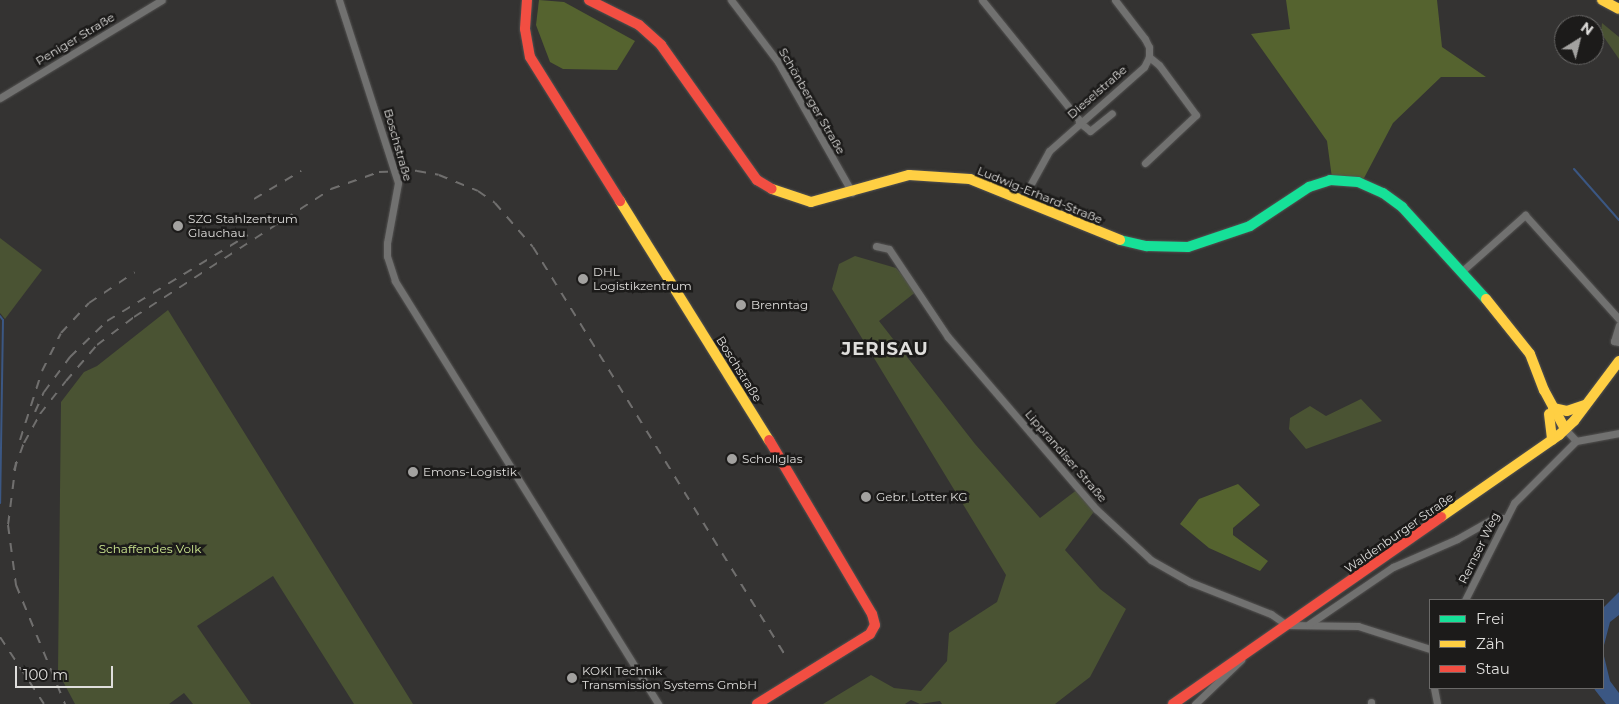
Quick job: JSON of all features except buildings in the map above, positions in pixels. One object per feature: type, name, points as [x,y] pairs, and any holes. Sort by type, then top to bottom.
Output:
[{"type":"main road","name":"Boschstraße","points":[[527,0],[525,29],[530,57],[769,440],[872,614],[875,625],[870,634],[757,704]]},
{"type":"main road","name":"Ludwig-Erhard-Straße","points":[[589,0],[639,25],[661,45],[757,180],[779,194],[811,202],[910,176],[941,174],[970,180],[1110,237],[1147,246],[1188,247],[1250,226],[1308,187],[1330,180],[1358,182],[1383,193],[1402,207],[1518,335],[1530,354],[1551,411],[1564,431]]},
{"type":"main road","points":[[1602,0],[1619,8]]},
{"type":"main road","name":"Waldenburger Straße","points":[[1173,704],[1564,431],[1619,361]]},
{"type":"main road","points":[[1552,440],[1551,411],[1572,411],[1587,404]]},
{"type":"street","name":"Peniger Straße","points":[[0,98],[162,0]]},
{"type":"street","name":"Boschstraße","points":[[339,0],[398,183],[387,242],[387,256],[395,281],[658,704]]},
{"type":"street","name":"Schönberger Straße","points":[[731,0],[778,62],[852,192]]},
{"type":"street","points":[[982,0],[1079,121],[1090,131],[1112,113]]},
{"type":"street","points":[[1115,0],[1145,39],[1149,47],[1149,57],[1159,64],[1196,115],[1145,163]]},
{"type":"street","name":"Dieselstraße","points":[[1022,200],[1049,152],[1079,121],[1144,67],[1149,57]]},
{"type":"street","points":[[1461,272],[1525,215],[1619,319]]},
{"type":"street","name":"Lipprandiser Straße","points":[[876,246],[889,249],[948,336],[984,381],[1096,509],[1132,545],[1151,560],[1190,582],[1271,614],[1287,625]]},
{"type":"street","points":[[1617,342],[1619,325]]},
{"type":"street","points":[[1564,431],[1576,441],[1619,433]]},
{"type":"street","name":"Remser Weg","points":[[1465,599],[1504,518],[1514,504],[1576,441]]},
{"type":"street","points":[[1308,624],[1394,567],[1457,539],[1494,518],[1504,518]]},
{"type":"street","points":[[1287,625],[1358,626],[1429,649]]},
{"type":"street","points":[[1194,704],[1244,655]]},
{"type":"street","points":[[1434,689],[1437,704]]},
{"type":"green space","points":[[539,0],[564,2],[635,41],[617,70],[563,69],[550,62],[536,25]]},
{"type":"green space","points":[[1286,0],[1437,0],[1442,47],[1486,77],[1441,77],[1393,123],[1363,180],[1332,178],[1327,141],[1251,34],[1290,29]]},
{"type":"green space","points":[[1604,25],[1619,37],[1619,59],[1604,37]]},
{"type":"green space","points":[[0,238],[42,270],[5,319],[0,313]]},
{"type":"green space","points":[[855,256],[896,268],[917,291],[879,321],[975,444],[1040,518],[1078,489],[1096,509],[1065,550],[1100,589],[1126,609],[1090,677],[1055,704],[942,704],[940,701],[920,704],[911,700],[905,704],[823,704],[871,675],[894,688],[921,691],[947,661],[949,633],[997,602],[1006,575],[832,289],[839,264]]},
{"type":"green space","name":"Schaffendes Volk","points":[[168,310],[413,704],[354,704],[273,576],[197,626],[251,704],[193,704],[184,693],[169,704],[75,704],[58,672],[61,402],[84,372],[97,366]]},
{"type":"green space","points":[[1361,399],[1382,421],[1306,449],[1289,429],[1290,418],[1310,406],[1326,416]]},
{"type":"green space","points":[[1238,484],[1260,505],[1233,528],[1233,535],[1268,561],[1260,571],[1209,548],[1180,524],[1199,499]]},
{"type":"water","points":[[1619,592],[1619,615],[1610,622],[1604,645],[1604,607]]},
{"type":"water","points":[[1604,656],[1610,681],[1619,693],[1619,704],[1606,704],[1595,690],[1604,689]]},
{"type":"waterway","points":[[1574,169],[1619,220]]},
{"type":"waterway","points":[[0,316],[3,320],[0,503]]},
{"type":"railway","points":[[254,199],[301,171]]},
{"type":"railway","points":[[14,470],[24,443],[40,414],[97,345],[134,317],[331,189],[379,172],[417,171],[439,175],[478,191],[495,203],[533,247],[788,660]]},
{"type":"railway","points":[[35,412],[44,392],[70,357],[107,321],[248,235]]},
{"type":"railway","points":[[20,440],[42,371],[61,333],[89,303],[135,272]]},
{"type":"railway","points":[[16,462],[8,525],[16,585],[65,704]]},
{"type":"railway","points":[[0,637],[44,704]]},
{"type":"traffic: fast","points":[[1120,240],[1147,246],[1188,247],[1250,226],[1309,187],[1330,180],[1358,182],[1383,193],[1402,207],[1486,299]]},
{"type":"traffic: slow","points":[[1602,0],[1619,9]]},
{"type":"traffic: slow","points":[[772,189],[811,202],[909,175],[970,179],[1120,240]]},
{"type":"traffic: slow","points":[[620,201],[769,440]]},
{"type":"traffic: slow","points":[[1486,299],[1530,354],[1544,390],[1565,429]]},
{"type":"traffic: slow","points":[[1441,517],[1559,435],[1574,421],[1619,361]]},
{"type":"traffic: slow","points":[[1553,408],[1567,411],[1584,405]]},
{"type":"traffic: slow","points":[[1549,414],[1552,440]]},
{"type":"traffic: jam","points":[[527,0],[525,29],[530,57],[620,201]]},
{"type":"traffic: jam","points":[[589,0],[639,25],[661,45],[757,180],[772,189]]},
{"type":"traffic: jam","points":[[757,704],[870,634],[875,625],[872,614],[769,440]]},
{"type":"traffic: jam","points":[[1173,704],[1441,517]]},
{"type":"place","name":"SZG Stahlzentrum Glauchau","points":[[178,226]]},
{"type":"place","name":"DHL Logistikzentrum","points":[[583,279]]},
{"type":"place","name":"Brenntag","points":[[741,305]]},
{"type":"place","name":"Schollglas","points":[[732,459]]},
{"type":"place","name":"Emons-Logistik","points":[[413,472]]},
{"type":"place","name":"Gebr. Lotter KG","points":[[866,497]]},
{"type":"place","name":"KOKI Technik Transmission Systems GmbH","points":[[572,678]]},
{"type":"district","name":"JERISAU","points":[[885,349]]}]
